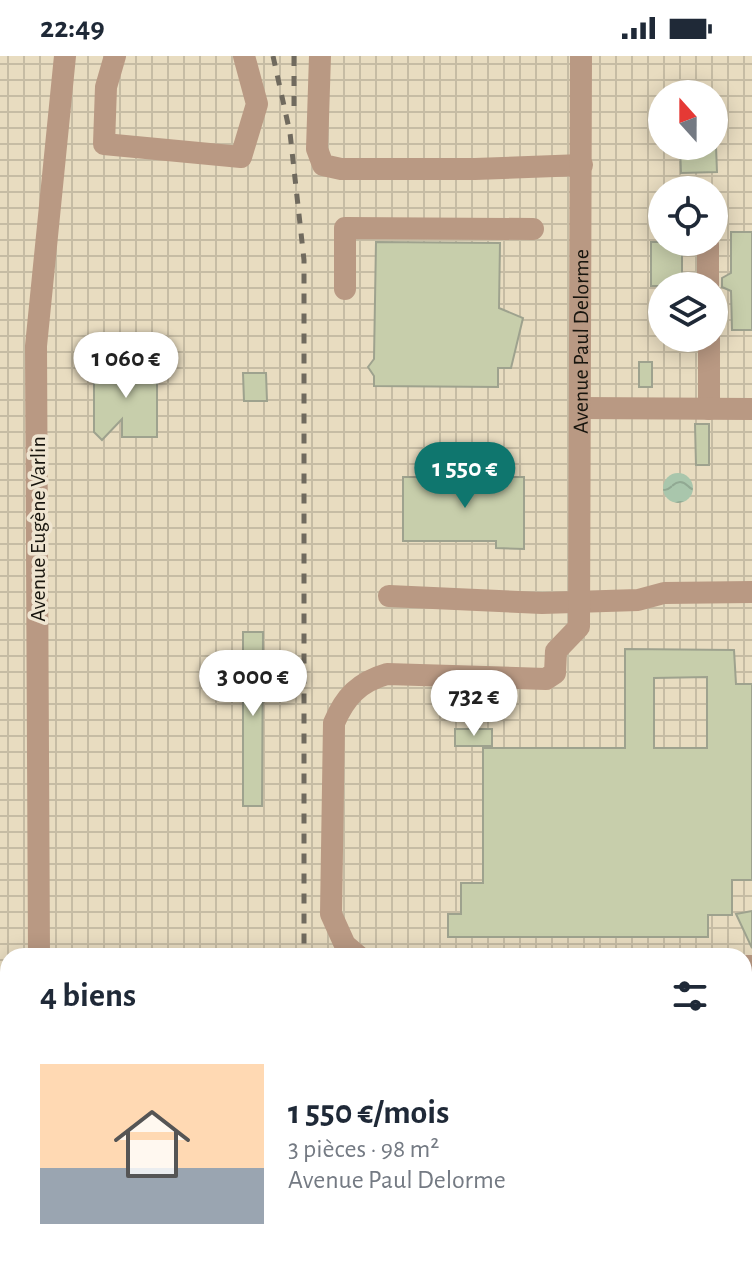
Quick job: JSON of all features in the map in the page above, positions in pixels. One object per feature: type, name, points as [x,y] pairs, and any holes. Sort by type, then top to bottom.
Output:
[{"type":"street","name":"Avenue Eugène Varlin","points":[[39,948],[36,346],[65,56]]},
{"type":"street","points":[[115,56],[106,87],[104,144],[241,157],[257,104],[244,56]]},
{"type":"street","points":[[320,56],[317,149],[323,165],[341,169],[582,165]]},
{"type":"street","name":"Avenue Paul Delorme","points":[[349,948],[331,914],[334,723],[342,703],[363,683],[387,674],[546,679],[555,673],[556,651],[579,627],[581,56]]},
{"type":"street","points":[[345,289],[345,228],[533,229]]},
{"type":"street","points":[[709,352],[709,409]]},
{"type":"street","points":[[580,408],[752,409]]},
{"type":"street","points":[[389,596],[579,602],[638,600],[664,593],[752,592]]},
{"type":"shaded area","points":[[0,56],[752,56],[752,948],[0,948]]},
{"type":"water","points":[[678,473],[684,474],[692,482],[692,494],[684,502],[678,503],[672,502],[664,494],[663,488],[664,482],[672,474]]},
{"type":"building","points":[[681,160],[717,160],[717,172],[681,173]]},
{"type":"building","points":[[731,232],[752,232],[752,330],[732,330],[731,291],[728,290],[728,275],[731,273]]},
{"type":"building","points":[[376,242],[500,243],[499,308],[523,318],[511,368],[498,368],[498,387],[374,386],[374,376],[368,367],[374,359]]},
{"type":"building","points":[[651,256],[682,256],[682,272],[651,272]]},
{"type":"building","points":[[102,360],[122,380],[122,363],[157,363],[157,437],[122,437],[122,419],[102,440],[94,432],[94,367]]},
{"type":"building","points":[[639,362],[652,362],[652,387],[639,387]]},
{"type":"building","points":[[243,373],[266,373],[267,401],[244,401]]},
{"type":"building","points":[[695,424],[709,424],[709,465],[696,465]]},
{"type":"building","points":[[403,477],[524,477],[524,549],[496,548],[496,541],[403,541]]},
{"type":"building","points":[[243,632],[263,632],[262,806],[243,806]]},
{"type":"building","points":[[625,649],[734,650],[736,684],[752,684],[752,880],[732,880],[732,915],[708,915],[708,937],[448,937],[448,914],[461,914],[461,883],[483,883],[483,748],[625,748]],"holes":[[[707,677],[707,748],[654,748],[654,678]]]},
{"type":"building","points":[[455,729],[492,729],[492,746],[455,746]]},
{"type":"building","points":[[752,911],[752,948],[736,914]]},
{"type":"railway","points":[[273,56],[290,133],[304,260],[304,948]]},
{"type":"railway","points":[[294,56],[294,112]]}]
